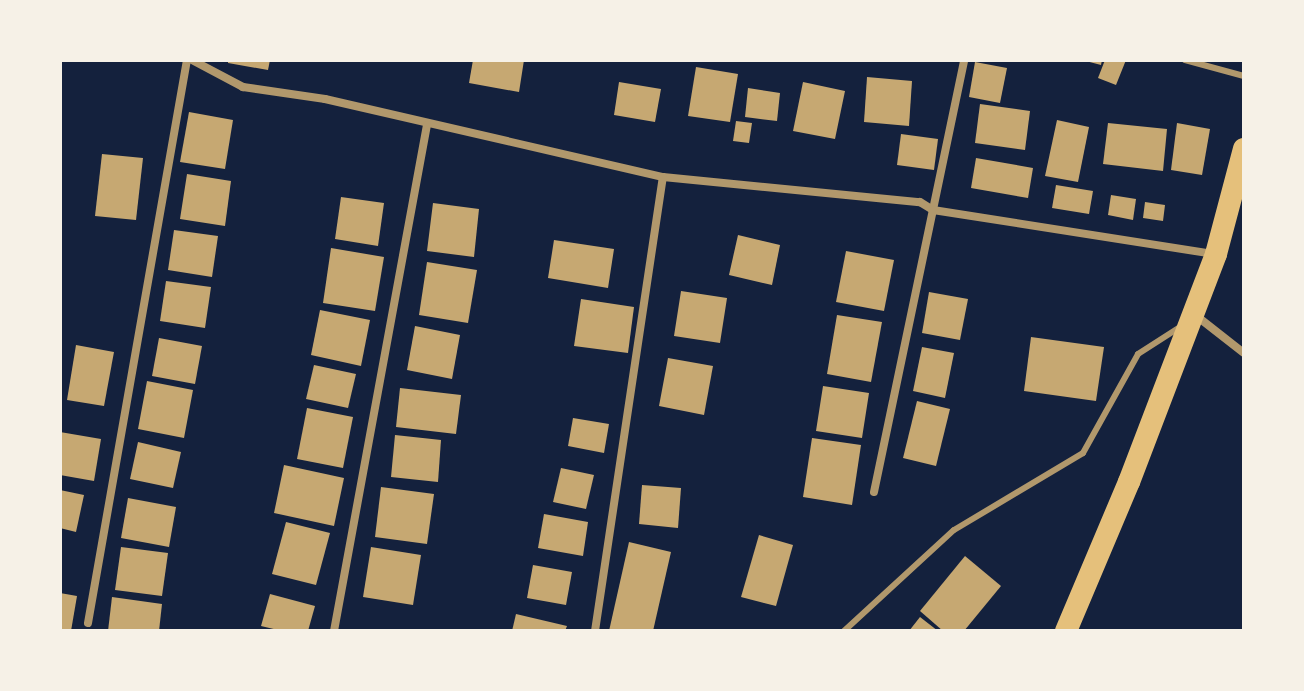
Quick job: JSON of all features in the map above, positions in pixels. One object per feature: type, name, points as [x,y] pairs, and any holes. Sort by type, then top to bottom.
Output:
[{"type":"highway","points":[[1066,631],[1129,482],[1216,254],[1244,149]]},
{"type":"street","points":[[88,623],[190,60],[243,87],[325,99],[663,177],[920,202],[933,210],[1216,254]]},
{"type":"street","points":[[874,492],[964,60]]},
{"type":"street","points":[[334,631],[427,125]]},
{"type":"street","points":[[595,631],[663,177]]},
{"type":"street","points":[[1192,317],[1244,353]]},
{"type":"lane","points":[[1185,60],[1244,76]]},
{"type":"lane","points":[[844,631],[954,530],[1083,453],[1138,354],[1192,317]]},
{"type":"building","points":[[228,60],[270,60],[268,70],[228,63]]},
{"type":"building","points":[[473,60],[524,60],[519,92],[469,83]]},
{"type":"building","points":[[1082,60],[1102,60],[1101,65]]},
{"type":"building","points":[[1105,60],[1126,60],[1116,85],[1098,78]]},
{"type":"building","points":[[975,62],[1007,68],[1000,103],[969,97]]},
{"type":"building","points":[[696,67],[738,74],[730,122],[688,116]]},
{"type":"building","points":[[867,77],[912,81],[909,126],[864,122]]},
{"type":"building","points":[[619,82],[661,89],[655,122],[614,115]]},
{"type":"building","points":[[803,82],[845,91],[835,139],[793,131]]},
{"type":"building","points":[[748,88],[780,93],[777,121],[745,117]]},
{"type":"building","points":[[980,104],[1030,111],[1025,150],[975,143]]},
{"type":"building","points":[[189,112],[233,120],[225,169],[180,162]]},
{"type":"building","points":[[1057,120],[1089,127],[1078,182],[1045,176]]},
{"type":"building","points":[[736,121],[752,123],[749,143],[733,141]]},
{"type":"building","points":[[1108,123],[1167,129],[1163,171],[1103,164]]},
{"type":"building","points":[[1177,123],[1210,129],[1202,175],[1171,170]]},
{"type":"building","points":[[901,134],[938,139],[934,170],[897,165]]},
{"type":"building","points":[[102,154],[143,158],[136,220],[95,216]]},
{"type":"building","points":[[976,158],[1033,168],[1028,198],[971,188]]},
{"type":"building","points":[[187,174],[231,181],[225,226],[180,219]]},
{"type":"building","points":[[1056,185],[1093,191],[1089,214],[1052,208]]},
{"type":"building","points":[[1111,195],[1136,199],[1133,220],[1108,215]]},
{"type":"building","points":[[341,197],[384,203],[378,246],[335,239]]},
{"type":"building","points":[[1145,202],[1165,205],[1163,221],[1143,218]]},
{"type":"building","points":[[433,203],[479,209],[474,257],[427,251]]},
{"type":"building","points":[[174,230],[218,236],[212,277],[168,270]]},
{"type":"building","points":[[738,235],[780,245],[772,285],[729,275]]},
{"type":"building","points":[[554,240],[614,249],[608,288],[548,278]]},
{"type":"building","points":[[331,248],[384,257],[375,311],[323,303]]},
{"type":"building","points":[[846,251],[894,260],[884,311],[836,302]]},
{"type":"building","points":[[427,262],[477,270],[468,323],[419,315]]},
{"type":"building","points":[[166,281],[211,287],[205,328],[160,321]]},
{"type":"building","points":[[681,291],[727,298],[720,343],[674,336]]},
{"type":"building","points":[[929,292],[968,299],[960,340],[922,333]]},
{"type":"building","points":[[581,299],[634,307],[628,353],[574,346]]},
{"type":"building","points":[[320,310],[370,320],[361,366],[311,355]]},
{"type":"building","points":[[837,315],[882,322],[871,382],[827,374]]},
{"type":"building","points":[[415,326],[460,335],[452,379],[407,370]]},
{"type":"building","points":[[1031,337],[1104,347],[1096,401],[1024,391]]},
{"type":"building","points":[[159,338],[202,346],[195,384],[152,376]]},
{"type":"building","points":[[76,345],[114,352],[104,406],[67,400]]},
{"type":"building","points":[[922,347],[954,353],[945,398],[913,391]]},
{"type":"building","points":[[668,358],[713,366],[704,415],[659,406]]},
{"type":"building","points":[[314,365],[356,374],[348,408],[306,399]]},
{"type":"building","points":[[147,381],[193,390],[184,438],[138,429]]},
{"type":"building","points":[[823,386],[869,393],[862,438],[816,431]]},
{"type":"building","points":[[400,388],[461,395],[456,434],[396,427]]},
{"type":"building","points":[[917,401],[950,409],[936,466],[903,458]]},
{"type":"building","points":[[307,408],[353,417],[343,468],[297,459]]},
{"type":"building","points":[[573,418],[609,424],[604,453],[568,446]]},
{"type":"building","points":[[60,432],[101,439],[94,481],[60,475]]},
{"type":"building","points":[[395,435],[441,440],[438,482],[391,477]]},
{"type":"building","points":[[812,438],[861,445],[852,505],[803,497]]},
{"type":"building","points":[[138,442],[181,452],[173,488],[130,479]]},
{"type":"building","points":[[284,465],[344,478],[334,526],[274,513]]},
{"type":"building","points":[[561,468],[594,475],[586,509],[553,502]]},
{"type":"building","points":[[642,485],[681,488],[678,528],[639,524]]},
{"type":"building","points":[[381,487],[434,494],[427,544],[375,537]]},
{"type":"building","points":[[60,490],[84,495],[76,532],[60,528]]},
{"type":"building","points":[[128,498],[176,507],[169,547],[121,538]]},
{"type":"building","points":[[544,514],[588,522],[583,556],[538,548]]},
{"type":"building","points":[[286,522],[330,533],[316,585],[272,574]]},
{"type":"building","points":[[759,535],[793,545],[776,606],[741,597]]},
{"type":"building","points":[[629,542],[671,552],[653,631],[609,631]]},
{"type":"building","points":[[121,547],[168,553],[162,596],[115,590]]},
{"type":"building","points":[[371,547],[421,555],[413,605],[363,597]]},
{"type":"building","points":[[965,556],[1001,586],[964,631],[943,631],[920,611]]},
{"type":"building","points":[[533,565],[572,572],[566,605],[527,598]]},
{"type":"building","points":[[60,593],[77,596],[71,631],[60,630]]},
{"type":"building","points":[[270,594],[315,606],[308,631],[282,631],[261,626]]},
{"type":"building","points":[[112,597],[162,604],[159,631],[108,631]]},
{"type":"building","points":[[516,614],[567,626],[565,631],[512,631]]},
{"type":"building","points":[[920,617],[938,631],[909,631]]}]
